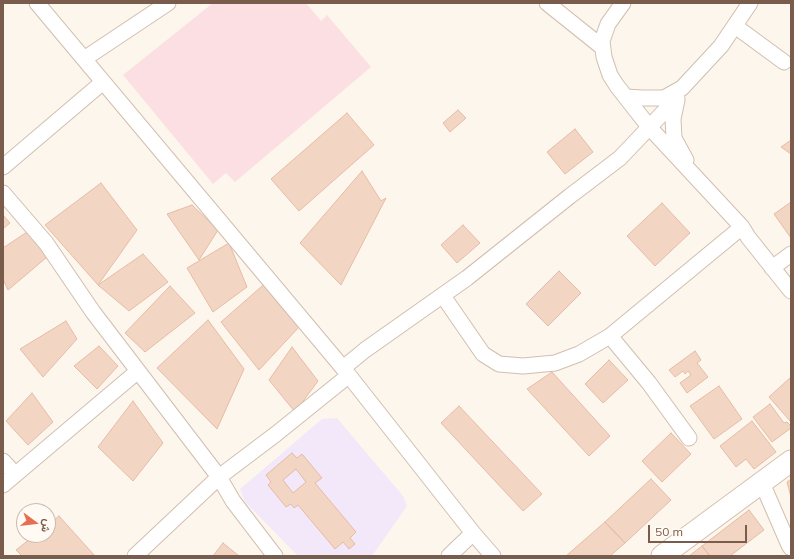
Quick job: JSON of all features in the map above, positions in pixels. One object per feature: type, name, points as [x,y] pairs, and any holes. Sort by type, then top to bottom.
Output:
[{"type":"street","points":[[37,3],[345,372],[493,556]]},
{"type":"street","points":[[84,59],[168,3]]},
{"type":"street","points":[[547,3],[602,47]]},
{"type":"street","points":[[622,3],[608,24],[602,41],[604,57],[610,75],[650,128],[691,174],[706,187],[742,227],[791,291]]},
{"type":"street","points":[[135,556],[219,477],[276,434],[345,372],[365,350],[443,296],[620,158],[650,128],[721,46],[750,3]]},
{"type":"street","points":[[735,26],[789,62]]},
{"type":"street","points":[[3,167],[103,82]]},
{"type":"street","points":[[626,97],[664,98],[680,93]]},
{"type":"street","points":[[680,93],[672,118],[674,138],[691,174]]},
{"type":"street","points":[[3,193],[46,243],[93,312],[219,477],[233,501],[275,556]]},
{"type":"street","points":[[443,296],[483,354],[499,364],[523,366],[555,363],[579,354],[610,336],[742,227]]},
{"type":"street","points":[[772,268],[791,254]]},
{"type":"street","points":[[610,336],[649,383],[689,438]]},
{"type":"street","points":[[3,485],[138,370]]},
{"type":"street","points":[[3,461],[15,474]]},
{"type":"street","points":[[662,556],[791,461]]},
{"type":"street","points":[[762,483],[791,548]]},
{"type":"street","points":[[449,556],[474,534]]},
{"type":"shaded area","points":[[213,3],[306,3],[321,21],[327,15],[371,67],[235,182],[226,173],[213,184],[123,75]]},
{"type":"shaded area","points":[[337,418],[403,496],[407,506],[372,556],[298,556],[245,502],[240,489],[322,419]]},
{"type":"building","points":[[458,110],[466,118],[450,132],[443,123]]},
{"type":"building","points":[[347,113],[374,145],[299,211],[271,179]]},
{"type":"building","points":[[575,129],[593,152],[565,174],[547,152]]},
{"type":"building","points":[[791,140],[791,154],[781,147]]},
{"type":"building","points":[[362,171],[381,201],[386,198],[341,285],[300,243]]},
{"type":"building","points":[[101,183],[137,230],[98,285],[45,225]]},
{"type":"building","points":[[791,202],[791,238],[774,214]]},
{"type":"building","points":[[662,203],[690,233],[655,266],[627,236]]},
{"type":"building","points":[[192,205],[218,230],[199,260],[167,214]]},
{"type":"building","points":[[3,215],[10,223],[3,229]]},
{"type":"building","points":[[463,225],[480,243],[457,263],[441,245]]},
{"type":"building","points":[[27,232],[47,257],[8,290],[3,279],[3,248]]},
{"type":"building","points":[[229,243],[247,287],[213,312],[187,268]]},
{"type":"building","points":[[143,254],[168,282],[129,311],[98,285]]},
{"type":"building","points":[[559,271],[581,293],[548,326],[526,304]]},
{"type":"building","points":[[269,280],[299,327],[259,370],[221,322]]},
{"type":"building","points":[[170,286],[195,313],[145,352],[125,333]]},
{"type":"building","points":[[208,320],[244,369],[217,429],[157,368]]},
{"type":"building","points":[[66,321],[77,339],[43,377],[20,349]]},
{"type":"building","points":[[99,346],[118,366],[97,389],[74,366]]},
{"type":"building","points":[[292,347],[318,381],[295,412],[269,380]]},
{"type":"building","points":[[695,351],[701,360],[697,363],[708,377],[687,393],[680,383],[691,375],[688,371],[685,374],[683,371],[675,377],[669,370]]},
{"type":"building","points":[[609,360],[628,380],[603,403],[585,384]]},
{"type":"building","points":[[552,372],[610,436],[589,456],[527,389]]},
{"type":"building","points":[[791,377],[791,422],[769,397]]},
{"type":"building","points":[[719,386],[742,419],[714,439],[690,406]]},
{"type":"building","points":[[32,393],[53,422],[28,445],[6,421]]},
{"type":"building","points":[[133,401],[163,443],[133,481],[98,447]]},
{"type":"building","points":[[770,404],[784,423],[787,422],[791,426],[791,428],[772,442],[753,417]]},
{"type":"building","points":[[459,406],[542,494],[523,511],[441,423]]},
{"type":"building","points":[[752,421],[776,452],[754,469],[746,459],[736,467],[720,446]]},
{"type":"building","points":[[671,433],[691,454],[662,482],[642,461]]},
{"type":"building","points":[[292,453],[297,458],[302,454],[322,478],[315,483],[356,532],[350,538],[355,544],[349,549],[343,542],[335,549],[298,505],[294,508],[291,504],[286,507],[268,485],[271,482],[266,475]],"holes":[[[296,469],[306,482],[293,493],[283,480]]]},
{"type":"building","points":[[651,479],[671,500],[625,543],[605,522]]},
{"type":"building","points":[[791,479],[791,497],[787,482]]},
{"type":"building","points":[[749,510],[764,530],[730,556],[710,556],[702,546]]},
{"type":"building","points":[[59,516],[95,556],[22,556],[16,550],[25,543],[56,543],[56,518]]},
{"type":"building","points":[[605,522],[625,543],[610,556],[566,556]]},
{"type":"building","points":[[223,543],[239,556],[213,556]]},
{"type":"building","points":[[702,546],[710,556],[689,556]]}]
